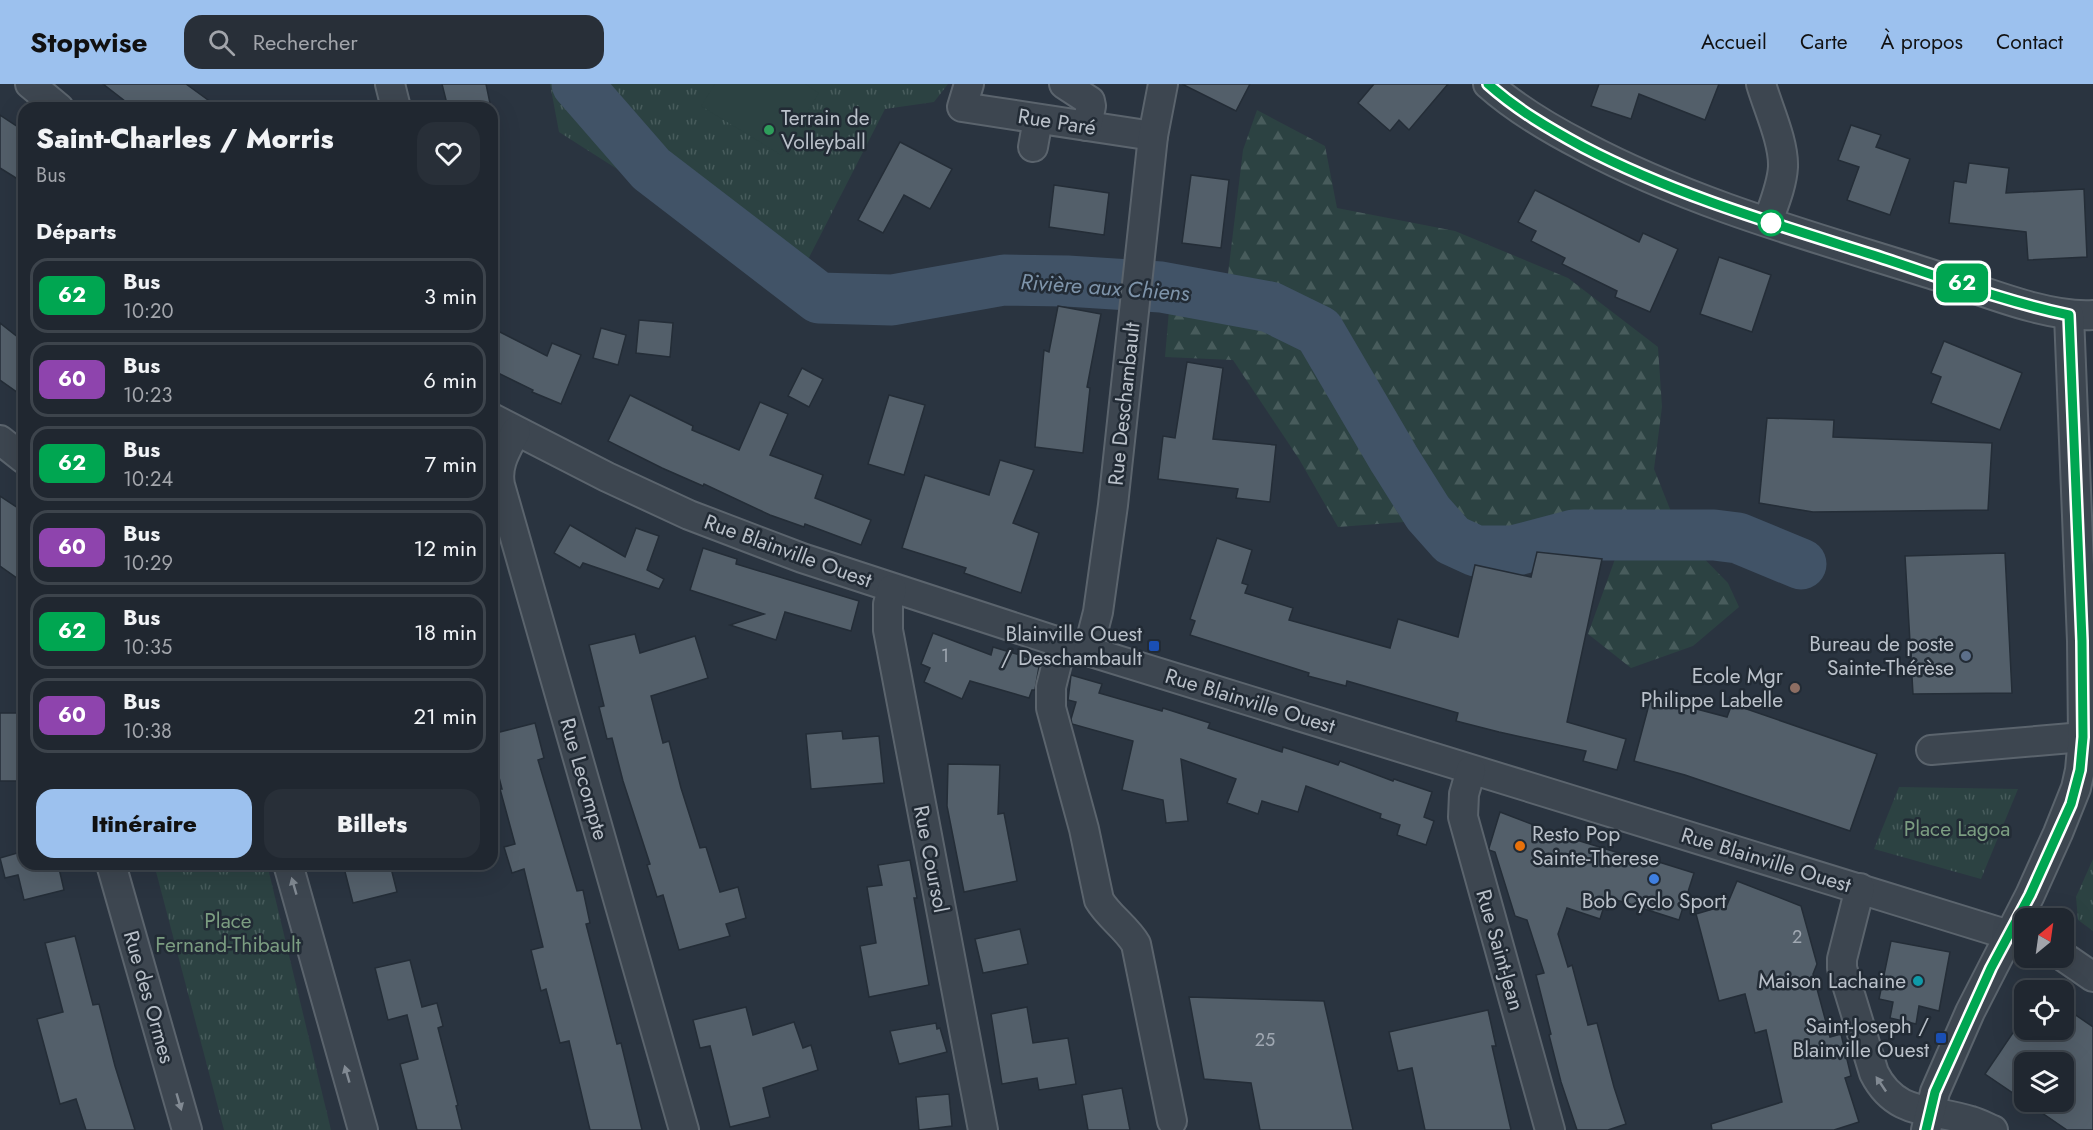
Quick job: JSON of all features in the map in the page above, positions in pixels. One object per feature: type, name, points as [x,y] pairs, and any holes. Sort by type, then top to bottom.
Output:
[{"type":"street","points":[[390,84],[394,102]]},
{"type":"street","points":[[1064,84],[1090,101],[1087,126]]},
{"type":"street","name":"Rue Deschambault","points":[[1163,84],[1153,136],[1098,612],[1051,687],[1051,708],[1084,830],[1099,900],[1104,909],[1131,935],[1136,944],[1172,1121]]},
{"type":"street","points":[[1488,84],[1546,126],[1634,173],[1768,222],[2008,299],[2081,315],[2082,641],[2086,755],[2071,804],[2026,908]]},
{"type":"street","points":[[1761,84],[1780,147],[1783,165],[1768,222]]},
{"type":"street","points":[[32,85],[52,102]]},
{"type":"street","name":"Rue Paré","points":[[966,95],[1038,119],[1153,136]]},
{"type":"street","points":[[1033,147],[1038,119]]},
{"type":"street","name":"Rue Blainville Ouest","points":[[504,424],[607,477],[689,515],[759,543],[892,589],[1471,770],[2014,936]]},
{"type":"street","name":"Rue Lecompte","points":[[504,424],[501,461],[498,469],[500,485],[684,1130]]},
{"type":"street","points":[[0,440],[18,454]]},
{"type":"street","name":"Rue Coursol","points":[[892,589],[888,604],[888,630],[983,1130]]},
{"type":"street","points":[[1931,750],[2086,755]]},
{"type":"street","name":"Rue Saint-Jean","points":[[1471,770],[1463,800],[1463,817],[1550,1130]]},
{"type":"street","name":"Rue des Ormes","points":[[113,870],[187,1130]]},
{"type":"street","points":[[290,870],[363,1130]]},
{"type":"street","points":[[1860,888],[1842,959],[1843,976],[1879,1084],[1890,1096],[1928,1122],[1969,1120],[1993,1130]]},
{"type":"street","points":[[1928,1122],[1935,1092],[1970,1012],[2014,942]]},
{"type":"street","points":[[2074,964],[2093,977]]},
{"type":"green space","points":[[550,84],[948,84],[934,102],[885,109],[796,283],[559,132]]},
{"type":"green space","name":"Terrain de Volleyball","points":[[715,84],[805,84],[819,93],[781,155],[701,106]]},
{"type":"green space","points":[[1257,110],[1325,146],[1337,208],[1455,231],[1568,278],[1658,347],[1662,407],[1654,469],[1680,534],[1728,583],[1739,607],[1693,646],[1631,668],[1588,634],[1615,559],[1542,525],[1504,566],[1456,556],[1404,522],[1338,527],[1299,459],[1233,360],[1165,357],[1172,275],[1228,274],[1243,150]]},
{"type":"green space","name":"Place Lagoa","points":[[1899,787],[2018,789],[1981,879],[1874,849]]},
{"type":"green space","points":[[2093,859],[2093,931],[2078,920],[2076,897]]},
{"type":"green space","name":"Place Fernand-Thibault","points":[[156,870],[268,870],[331,1130],[224,1130]]},
{"type":"building","points":[[103,84],[186,84],[211,102],[126,102]]},
{"type":"building","points":[[442,84],[486,84],[490,102],[446,102]]},
{"type":"building","points":[[1182,84],[1250,84],[1236,111]]},
{"type":"building","points":[[1374,84],[1448,84],[1409,130],[1399,120],[1390,131],[1358,103]]},
{"type":"building","points":[[1599,84],[1719,84],[1705,120],[1639,94],[1631,119],[1591,106]]},
{"type":"building","points":[[0,115],[18,127],[18,179],[0,168]]},
{"type":"building","points":[[1851,125],[1881,135],[1876,147],[1910,159],[1890,215],[1847,200],[1859,167],[1838,160]]},
{"type":"building","points":[[900,142],[952,169],[930,209],[904,195],[883,233],[858,220]]},
{"type":"building","points":[[1969,163],[2009,168],[2006,193],[2084,189],[2087,257],[2028,260],[2026,232],[1949,223],[1954,181],[1966,183]]},
{"type":"building","points":[[1191,175],[1229,180],[1221,248],[1182,243]]},
{"type":"building","points":[[1054,185],[1109,193],[1104,235],[1049,227]]},
{"type":"building","points":[[1535,190],[1639,242],[1643,233],[1678,249],[1650,312],[1615,297],[1617,291],[1562,264],[1565,258],[1531,241],[1536,231],[1518,222]]},
{"type":"building","points":[[1719,257],[1771,275],[1752,332],[1700,314]]},
{"type":"building","points":[[1058,306],[1101,314],[1087,387],[1090,388],[1083,453],[1035,447],[1044,350],[1049,352]]},
{"type":"building","points":[[639,320],[673,323],[670,357],[636,353]]},
{"type":"building","points":[[0,323],[18,337],[18,393],[0,380]]},
{"type":"building","points":[[601,328],[626,335],[618,365],[593,358]]},
{"type":"building","points":[[498,331],[547,356],[552,343],[581,355],[561,404],[532,392],[533,390],[498,373]]},
{"type":"building","points":[[1944,341],[2022,373],[2000,430],[1931,403],[1941,377],[1931,373]]},
{"type":"building","points":[[1187,362],[1223,368],[1213,439],[1276,445],[1270,502],[1236,498],[1238,489],[1158,479],[1163,436],[1175,438]]},
{"type":"building","points":[[802,368],[823,379],[809,407],[788,396]]},
{"type":"building","points":[[630,395],[693,426],[692,430],[739,450],[760,402],[788,414],[770,455],[823,475],[815,498],[871,520],[861,545],[805,524],[804,527],[770,515],[704,484],[703,486],[662,468],[608,441]]},
{"type":"building","points":[[889,395],[925,405],[904,475],[868,464]]},
{"type":"building","points":[[1767,418],[1834,420],[1833,437],[1992,443],[1988,510],[1813,512],[1759,503]]},
{"type":"building","points":[[1000,460],[1034,470],[1013,523],[1039,533],[1021,593],[964,573],[966,568],[902,548],[925,475],[989,495]]},
{"type":"building","points":[[0,496],[18,508],[18,579],[0,566]]},
{"type":"building","points":[[570,525],[625,557],[636,528],[659,536],[647,570],[664,579],[659,589],[583,563],[580,568],[554,553]]},
{"type":"building","points":[[1217,538],[1252,550],[1242,583],[1248,585],[1245,593],[1293,608],[1289,620],[1390,648],[1398,619],[1458,637],[1475,565],[1531,577],[1537,552],[1602,559],[1567,722],[1626,739],[1617,770],[1583,761],[1586,751],[1456,721],[1458,713],[1347,681],[1346,686],[1308,676],[1309,673],[1190,635],[1195,621],[1190,619]]},
{"type":"building","points":[[703,548],[737,559],[736,564],[859,601],[851,631],[785,612],[776,640],[730,625],[764,614],[690,590]]},
{"type":"building","points":[[2005,553],[2012,693],[1913,694],[1905,556]]},
{"type":"building","points":[[933,633],[991,655],[993,647],[1040,661],[1035,690],[1032,690],[1029,698],[970,681],[962,699],[924,682],[930,668],[921,664]]},
{"type":"building","points":[[635,634],[640,653],[695,636],[708,678],[651,696],[663,743],[669,741],[700,848],[706,847],[720,892],[738,887],[746,918],[726,924],[730,936],[679,950],[663,895],[657,897],[647,865],[650,864],[623,781],[612,738],[607,739],[599,707],[604,706],[589,645]]},
{"type":"building","points":[[1071,675],[1102,684],[1099,693],[1162,711],[1163,708],[1210,723],[1208,728],[1282,752],[1283,747],[1338,765],[1340,761],[1393,781],[1394,779],[1432,792],[1424,817],[1434,821],[1426,845],[1397,835],[1400,825],[1380,818],[1381,814],[1306,786],[1298,812],[1262,801],[1258,814],[1227,803],[1236,779],[1181,759],[1188,821],[1166,823],[1163,800],[1122,790],[1133,741],[1072,724],[1071,719],[1076,702],[1068,700]]},
{"type":"building","points":[[1651,697],[1727,717],[1732,704],[1877,754],[1850,831],[1685,775],[1634,761]]},
{"type":"building","points":[[0,713],[18,713],[18,781],[0,781]]},
{"type":"building","points":[[535,723],[544,758],[538,760],[577,891],[583,890],[590,923],[586,924],[617,1044],[621,1043],[642,1130],[590,1130],[569,1041],[560,1043],[546,989],[541,991],[531,950],[543,947],[524,869],[512,873],[504,847],[515,844],[500,789],[502,789],[498,773],[498,732]]},
{"type":"building","points":[[842,731],[843,739],[879,736],[884,783],[811,789],[806,734]]},
{"type":"building","points":[[948,764],[1000,765],[998,814],[1004,813],[1017,881],[964,892],[947,806]]},
{"type":"building","points":[[1500,812],[1570,839],[1629,856],[1630,853],[1694,873],[1679,920],[1607,897],[1600,919],[1567,908],[1558,934],[1568,967],[1572,965],[1588,1025],[1597,1023],[1626,1124],[1608,1130],[1577,1130],[1561,1082],[1536,975],[1544,973],[1527,920],[1515,916],[1495,852],[1489,850]]},
{"type":"building","points":[[18,853],[18,870],[59,870],[64,890],[24,900],[18,875],[5,878],[0,858]]},
{"type":"building","points":[[910,860],[929,985],[869,997],[860,946],[876,943],[867,887],[882,885],[878,865]]},
{"type":"building","points":[[345,870],[392,870],[397,892],[353,903]]},
{"type":"building","points":[[1737,881],[1801,906],[1817,964],[1813,974],[1830,1037],[1841,1034],[1851,1076],[1845,1078],[1859,1122],[1834,1130],[1712,1130],[1711,1124],[1782,1102],[1766,1030],[1755,1033],[1745,994],[1719,1001],[1696,914],[1727,905]]},
{"type":"building","points":[[1020,929],[1028,964],[983,973],[975,939]]},
{"type":"building","points":[[75,936],[93,1005],[99,1004],[135,1130],[86,1130],[76,1099],[60,1104],[37,1019],[63,1012],[45,943]]},
{"type":"building","points":[[1891,941],[1950,952],[1939,1011],[1919,1006],[1916,1024],[1890,1018],[1893,1002],[1879,999]]},
{"type":"building","points":[[410,960],[422,1007],[437,1003],[443,1026],[438,1028],[458,1105],[456,1106],[462,1130],[417,1130],[400,1064],[418,1059],[407,1015],[388,1020],[375,968]]},
{"type":"building","points":[[1189,997],[1324,1001],[1353,1130],[1260,1130],[1251,1083],[1204,1079]]},
{"type":"building","points":[[746,1007],[753,1035],[794,1022],[803,1048],[811,1045],[818,1070],[763,1088],[770,1117],[730,1127],[710,1046],[700,1048],[693,1020]]},
{"type":"building","points":[[1027,1007],[1033,1043],[1068,1038],[1076,1084],[1039,1090],[1037,1078],[1002,1084],[991,1014]]},
{"type":"building","points":[[1488,1010],[1496,1046],[1492,1046],[1511,1130],[1425,1130],[1412,1068],[1398,1071],[1389,1032]]},
{"type":"building","points":[[2074,1014],[2093,1027],[2093,1130],[2067,1130],[2041,1112],[2074,1112],[2074,1052],[2014,1052],[2014,1094],[1985,1074],[2014,1031],[2014,1040],[2074,1040]]},
{"type":"building","points":[[936,1023],[937,1029],[940,1028],[947,1052],[899,1064],[890,1031]]},
{"type":"building","points":[[1122,1088],[1130,1130],[1088,1130],[1082,1095]]},
{"type":"building","points":[[949,1094],[952,1126],[919,1130],[916,1097]]},
{"type":"waterway","name":"Rivière aux Chiens","points":[[577,84],[651,169],[819,298],[892,300],[1004,280],[1067,281],[1161,287],[1270,307],[1319,331],[1428,513],[1452,540],[1476,551],[1513,551],[1574,535],[1714,535],[1738,538],[1801,564]]},
{"type":"bus line","name":"62","points":[[1488,84],[1546,126],[1634,173],[1809,236],[2008,299],[2069,315],[2082,641],[2083,737],[2080,770],[2071,804],[2030,895],[1970,1012],[1935,1092],[1926,1130]]},
{"type":"place","name":"Terrain de Volleyball","points":[[769,130]]},
{"type":"place","name":"Blainville Ouest / Deschambault","points":[[1154,646]]},
{"type":"place","name":"Bureau de poste Sainte-Thérèse","points":[[1966,656]]},
{"type":"place","name":"Ecole Mgr Philippe Labelle","points":[[1795,688]]},
{"type":"place","name":"Resto Pop Sainte-Therese","points":[[1520,846]]},
{"type":"place","name":"Bob Cyclo Sport","points":[[1654,879]]},
{"type":"place","name":"Maison Lachaine","points":[[1918,981]]},
{"type":"place","name":"Saint-Joseph / Blainville Ouest","points":[[1941,1038]]}]
